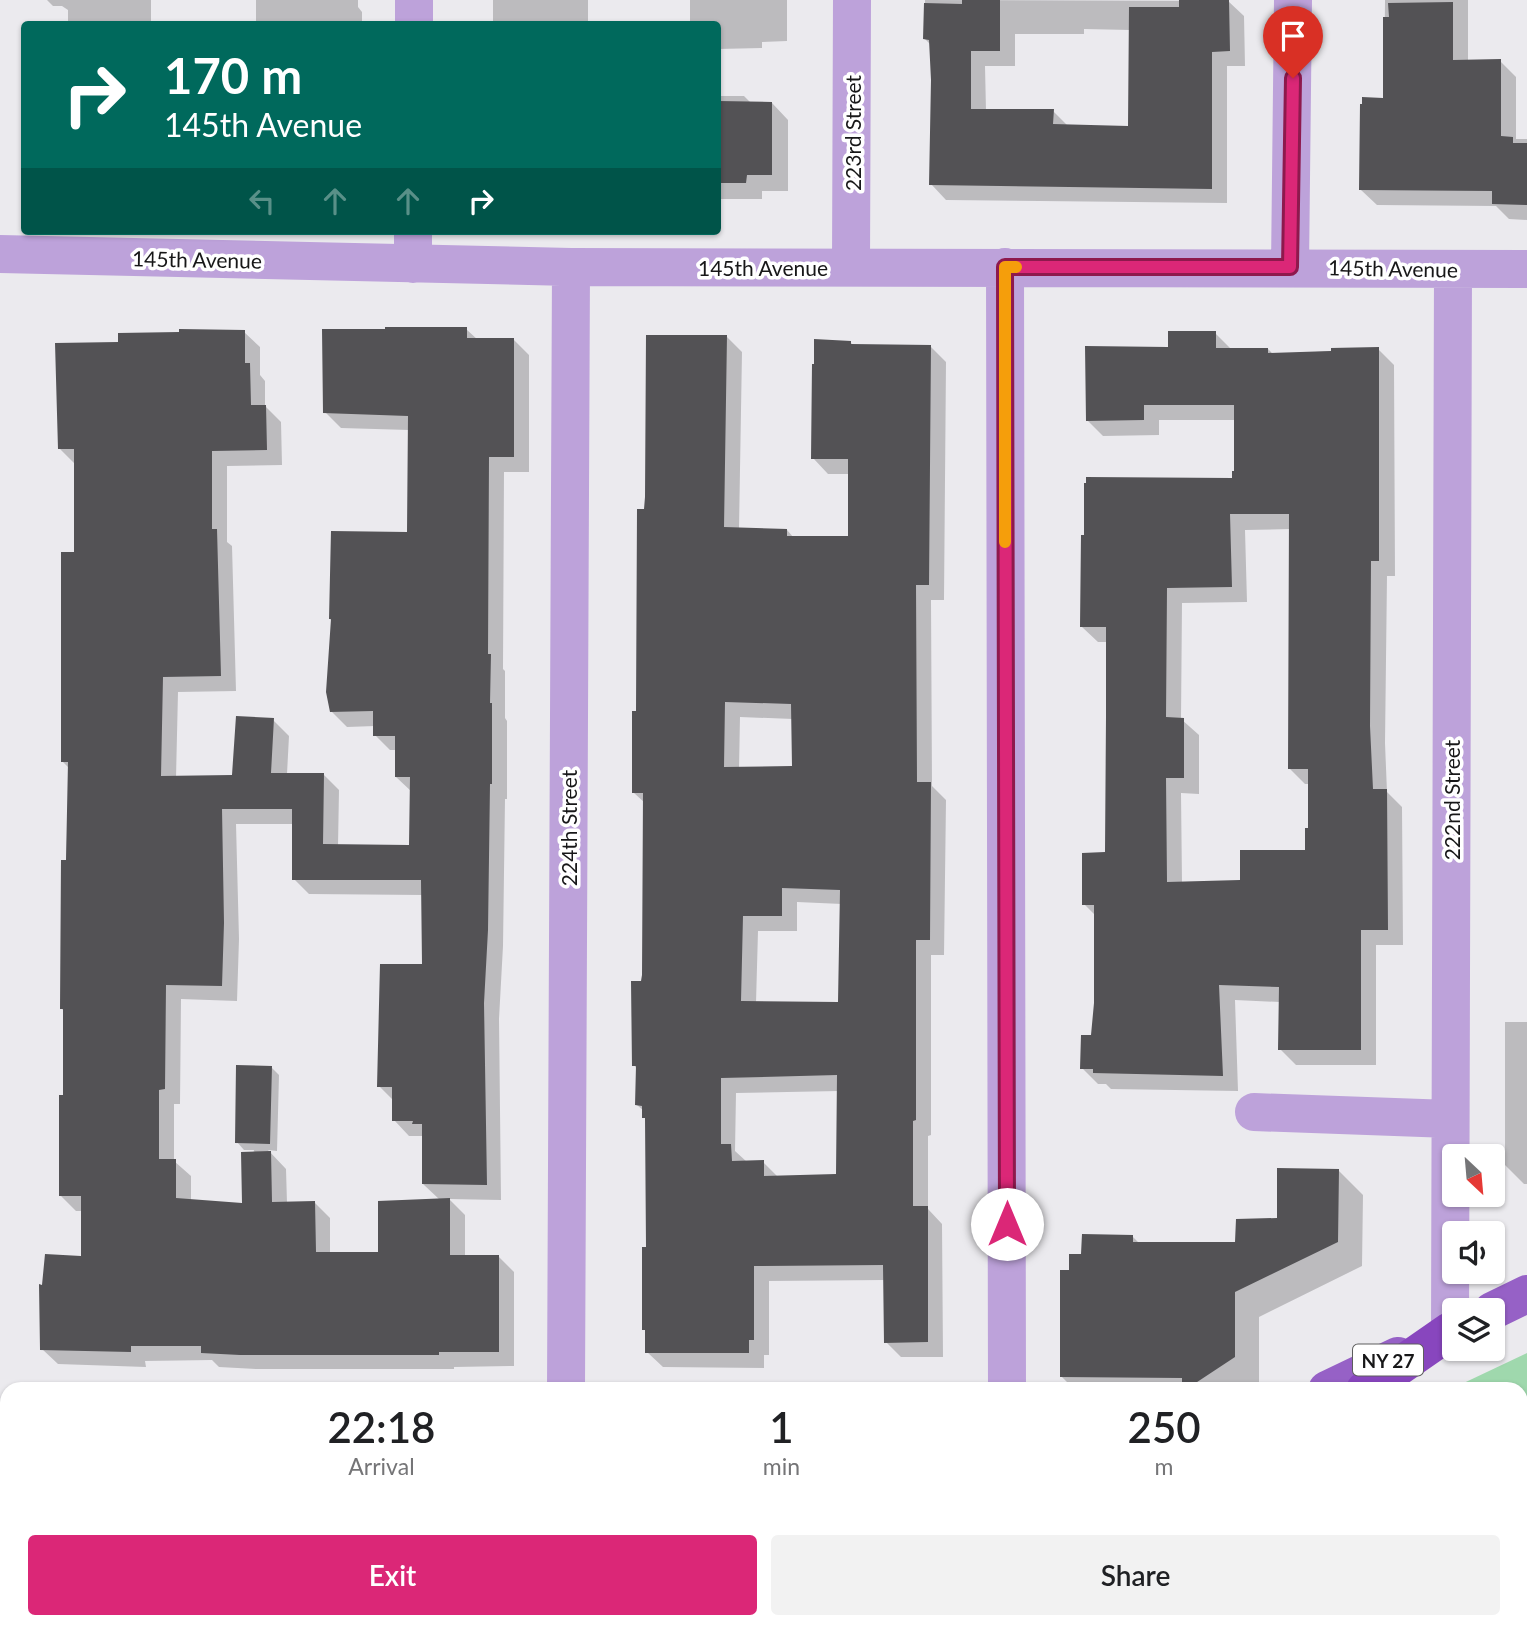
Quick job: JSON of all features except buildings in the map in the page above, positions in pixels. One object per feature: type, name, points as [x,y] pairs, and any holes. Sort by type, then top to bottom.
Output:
[{"type":"highway","points":[[1377,1382],[1442,1337]]},
{"type":"main road","points":[[1505,1305],[1527,1294]]},
{"type":"main road","name":"NY 27","points":[[1344,1382],[1442,1335]]},
{"type":"street","points":[[414,0],[414,21]]},
{"type":"street","name":"223rd Street","points":[[851,267],[852,0]]},
{"type":"street","points":[[1290,267],[1293,0]]},
{"type":"street","name":"145th Avenue","points":[[0,254],[413,248],[571,267],[1527,269]]},
{"type":"street","name":"224th Street","points":[[566,1382],[571,267]]},
{"type":"street","points":[[1005,267],[1007,1382]]},
{"type":"street","name":"222nd Street","points":[[1452,1298],[1453,269]]},
{"type":"street","points":[[1254,1112],[1450,1119]]},
{"type":"green space","points":[[1527,1353],[1527,1382],[1466,1382]]},
{"type":"slow traffic","points":[[1005,542],[1005,267],[1016,267]]},
{"type":"route","points":[[1007,1224],[1005,267],[1290,267],[1293,78]]}]
